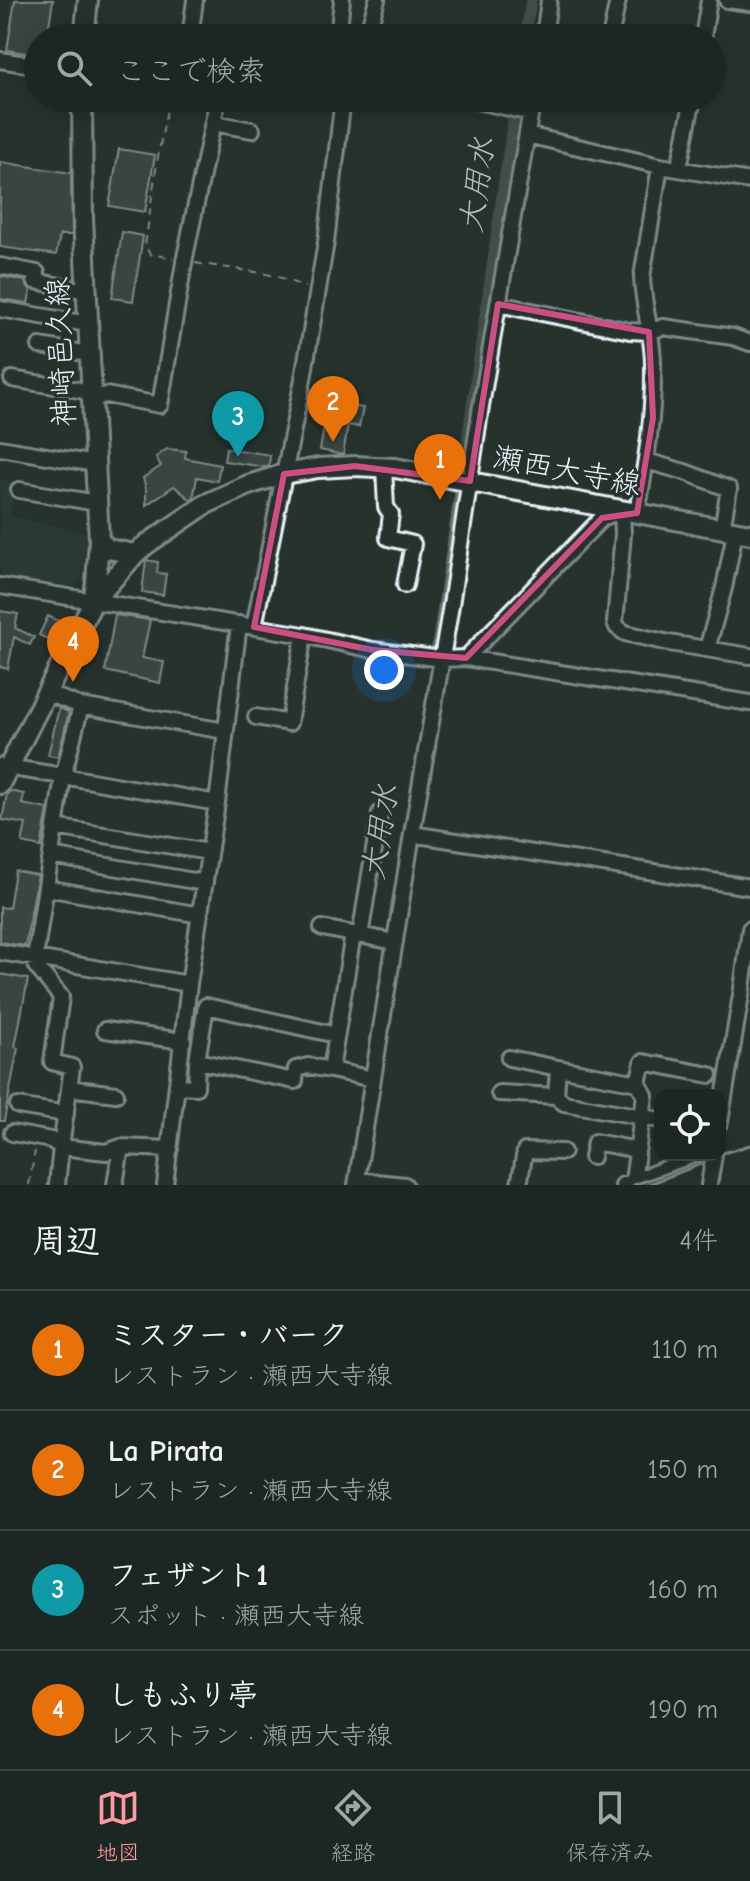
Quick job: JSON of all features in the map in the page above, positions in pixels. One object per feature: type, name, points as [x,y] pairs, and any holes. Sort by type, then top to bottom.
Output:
[{"type":"main road","points":[[85,24],[88,0]]},
{"type":"main road","name":"神崎邑久線","points":[[82,112],[83,218],[99,540],[93,602]]},
{"type":"main road","name":"瀬西大寺線","points":[[3,773],[93,602],[135,554],[168,528],[206,504],[248,485],[318,468],[384,468],[470,481],[736,532]]},
{"type":"main road","points":[[99,540],[108,549],[135,554]]},
{"type":"main road","points":[[97,572],[103,578],[116,575]]},
{"type":"street","points":[[192,24],[195,0]]},
{"type":"street","points":[[339,24],[342,0]]},
{"type":"street","points":[[370,24],[377,0]]},
{"type":"street","points":[[546,24],[549,0]]},
{"type":"street","points":[[613,24],[618,0]]},
{"type":"street","points":[[705,24],[709,0]]},
{"type":"street","points":[[727,0],[750,3]]},
{"type":"street","points":[[0,60],[24,64]]},
{"type":"street","points":[[12,379],[85,391],[91,399],[106,395],[160,405],[185,257],[215,112]]},
{"type":"street","points":[[165,1185],[189,984],[225,731],[284,474],[326,242],[341,112]]},
{"type":"street","points":[[405,1185],[357,1182],[369,1079],[442,659],[527,135],[524,112]]},
{"type":"street","points":[[679,168],[690,112]]},
{"type":"street","points":[[213,123],[252,130]]},
{"type":"street","points":[[527,135],[660,166],[750,181]]},
{"type":"street","points":[[660,166],[642,277],[653,361],[653,418],[646,461],[623,534],[615,622],[625,633],[750,656]]},
{"type":"street","points":[[0,266],[37,273],[35,281],[86,291]]},
{"type":"street","points":[[498,304],[630,331],[649,332],[663,327],[733,337],[750,343]]},
{"type":"street","points":[[0,309],[88,324]]},
{"type":"street","points":[[40,346],[89,354]]},
{"type":"street","points":[[0,448],[95,464]]},
{"type":"street","points":[[646,461],[729,489],[736,532],[707,649]]},
{"type":"street","points":[[384,468],[386,507],[391,514],[388,538],[413,544],[405,585]]},
{"type":"street","points":[[19,490],[97,503]]},
{"type":"street","points":[[466,658],[602,518],[630,512]]},
{"type":"street","points":[[0,586],[247,625],[363,648],[442,659],[466,658],[750,703]]},
{"type":"street","points":[[256,717],[289,723],[304,635]]},
{"type":"street","points":[[46,693],[81,706],[225,731]]},
{"type":"street","points":[[57,1185],[72,1067],[52,1062],[61,997],[36,966],[35,958],[60,776],[81,706]]},
{"type":"street","points":[[3,773],[56,781],[60,776]]},
{"type":"street","points":[[60,776],[217,803]]},
{"type":"street","points":[[331,1070],[380,813]]},
{"type":"street","points":[[55,827],[209,852]]},
{"type":"street","points":[[412,834],[750,887]]},
{"type":"street","points":[[51,856],[205,883]]},
{"type":"street","points":[[46,888],[200,915]]},
{"type":"street","points":[[322,928],[392,942]]},
{"type":"street","points":[[725,1089],[750,929]]},
{"type":"street","points":[[0,952],[189,984]]},
{"type":"street","points":[[178,1086],[196,1087],[206,1006],[336,1035]]},
{"type":"street","points":[[105,1030],[183,1041]]},
{"type":"street","points":[[509,1058],[638,1083]]},
{"type":"street","points":[[197,1061],[295,1081],[296,1069],[308,1066],[369,1079]]},
{"type":"street","points":[[628,1183],[637,1150],[645,1095],[638,1083],[643,1062],[710,1075]]},
{"type":"street","points":[[556,1096],[558,1068]]},
{"type":"street","points":[[69,1088],[116,1094]]},
{"type":"street","points":[[499,1093],[556,1096],[564,1103],[654,1119]]},
{"type":"street","points":[[18,1106],[66,1114]]},
{"type":"street","points":[[12,1133],[51,1140],[61,1147],[106,1152],[121,1147],[170,1149]]},
{"type":"street","points":[[592,1157],[595,1142],[637,1150]]},
{"type":"street","points":[[115,1185],[121,1147]]},
{"type":"street","points":[[519,1185],[525,1151],[563,1152]]},
{"type":"street","points":[[628,1183],[685,1161]]},
{"type":"street","points":[[709,1185],[713,1161]]},
{"type":"path","points":[[29,1185],[37,1138]]},
{"type":"highlighted area","points":[[498,304],[649,332],[653,418],[637,513],[602,518],[466,658],[373,650],[254,627],[284,474],[355,466],[470,481]]},
{"type":"shaded area","points":[[0,479],[15,482],[11,516],[85,533],[86,558],[79,583],[57,590],[0,581]]},
{"type":"building","points":[[15,0],[53,0],[49,24],[24,24],[24,53],[7,50]]},
{"type":"building","points":[[119,149],[155,155],[145,212],[109,206]]},
{"type":"building","points":[[0,162],[71,173],[72,235],[60,235],[56,255],[0,247]]},
{"type":"building","points":[[122,232],[143,236],[133,301],[112,298]]},
{"type":"building","points":[[0,276],[25,281],[31,290],[28,303],[0,299]]},
{"type":"building","points":[[322,401],[363,408],[359,427],[348,425],[343,455],[320,450],[325,421],[318,420]]},
{"type":"building","points":[[226,448],[270,455],[269,466],[224,461]]},
{"type":"building","points":[[167,449],[186,451],[185,458],[220,465],[217,481],[197,477],[193,499],[174,486],[146,505],[143,478],[161,466],[156,457]]},
{"type":"building","points":[[146,560],[158,562],[157,573],[166,574],[163,595],[142,592]]},
{"type":"building","points":[[0,611],[18,614],[15,628],[34,637],[30,645],[14,637],[8,669],[0,667]]},
{"type":"building","points":[[115,615],[150,620],[142,658],[164,662],[160,683],[105,671]]},
{"type":"building","points":[[48,616],[68,625],[58,644],[39,635]]},
{"type":"building","points":[[59,708],[69,712],[58,757],[48,755]]},
{"type":"building","points":[[10,791],[24,794],[22,804],[48,809],[41,847],[22,843],[26,824],[2,820]]},
{"type":"building","points":[[15,871],[38,875],[25,946],[0,942],[0,907],[9,908]]},
{"type":"building","points":[[0,974],[28,979],[4,1121],[0,1121]]},
{"type":"waterway","name":"大用水","points":[[527,24],[531,0]]},
{"type":"waterway","name":"大用水","points":[[463,470],[514,112]]},
{"type":"waterway","name":"大用水","points":[[436,655],[461,486]]},
{"type":"railway","points":[[726,1152],[750,1145]]},
{"type":"railway","points":[[634,1185],[701,1161]]},
{"type":"place","name":"La Pirata","points":[[333,442]]},
{"type":"place","name":"フェザント1","points":[[238,457]]},
{"type":"place","name":"ミスター・バーク","points":[[440,500]]},
{"type":"place","name":"しもふり亭","points":[[73,682]]}]
